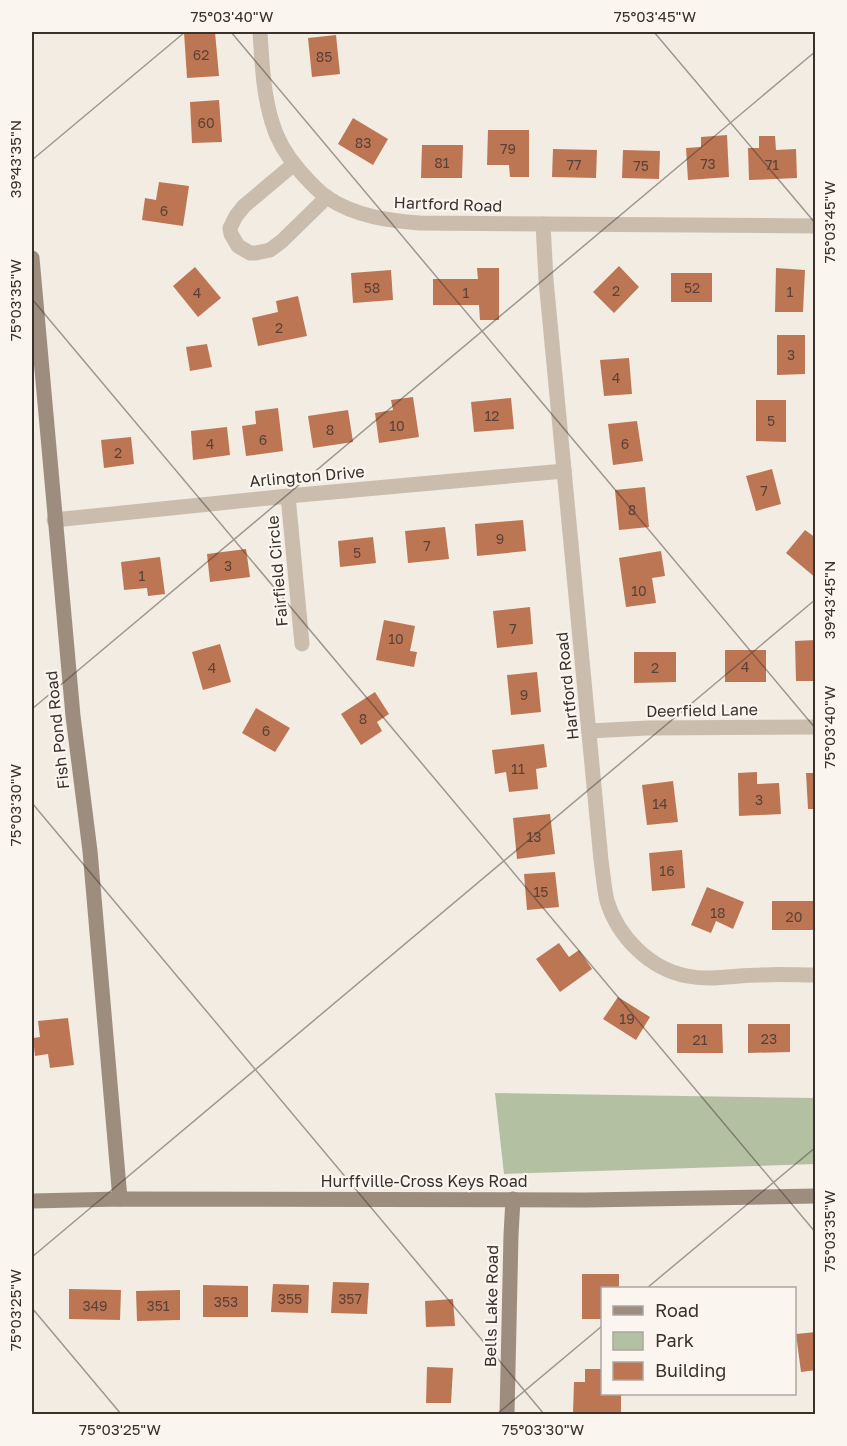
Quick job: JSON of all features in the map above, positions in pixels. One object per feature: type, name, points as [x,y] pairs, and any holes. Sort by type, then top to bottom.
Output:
[{"type":"street","name":"Hartford Road","points":[[260,32],[264,84],[272,123],[280,144],[309,181],[327,197],[342,207],[359,213],[399,222],[816,226]]},
{"type":"street","points":[[294,164],[244,206],[236,216],[231,234],[238,246],[250,253],[270,250],[327,197]]},
{"type":"street","name":"Hartford Road","points":[[543,224],[564,471],[601,860],[607,901],[622,932],[632,945],[656,964],[672,971],[687,976],[721,978],[816,975]]},
{"type":"street","name":"Fish Pond Road","points":[[32,258],[73,716],[90,851],[120,1199]]},
{"type":"street","name":"Arlington Drive","points":[[54,520],[564,471]]},
{"type":"street","name":"Fairfield Circle","points":[[288,496],[302,644]]},
{"type":"street","name":"Deerfield Lane","points":[[589,731],[648,728],[816,727]]},
{"type":"street","name":"Hurffville-Cross Keys Road","points":[[32,1202],[120,1199],[586,1200],[816,1196]]},
{"type":"street","name":"Bells Lake Road","points":[[507,1414],[513,1199]]},
{"type":"green space","points":[[495,1093],[815,1098],[815,1164],[504,1174]]},
{"type":"building","points":[[184,32],[215,32],[219,76],[187,78]]},
{"type":"building","points":[[336,35],[340,74],[312,77],[308,38]]},
{"type":"building","points":[[219,100],[222,142],[192,143],[190,102]]},
{"type":"building","points":[[353,118],[388,139],[373,165],[338,144]]},
{"type":"building","points":[[488,130],[529,130],[529,177],[510,177],[509,165],[487,165]]},
{"type":"building","points":[[727,135],[729,177],[688,180],[686,148],[701,147],[701,137]]},
{"type":"building","points":[[759,136],[775,136],[776,150],[796,149],[797,178],[749,180],[748,148],[759,148]]},
{"type":"building","points":[[422,145],[463,145],[462,178],[421,178]]},
{"type":"building","points":[[553,149],[597,150],[596,178],[552,177]]},
{"type":"building","points":[[623,150],[660,151],[659,179],[622,178]]},
{"type":"building","points":[[159,182],[189,186],[183,226],[142,220],[145,198],[156,200]]},
{"type":"building","points":[[619,266],[639,287],[614,313],[593,292]]},
{"type":"building","points":[[195,267],[221,298],[198,317],[173,286]]},
{"type":"building","points":[[477,268],[499,268],[499,320],[480,320],[479,305],[433,305],[433,279],[478,279]]},
{"type":"building","points":[[776,268],[805,270],[803,312],[775,312]]},
{"type":"building","points":[[391,270],[393,300],[353,303],[351,273]]},
{"type":"building","points":[[671,273],[712,273],[712,302],[671,302]]},
{"type":"building","points":[[298,296],[307,336],[258,346],[252,318],[278,312],[276,301]]},
{"type":"building","points":[[777,335],[805,335],[805,374],[777,375]]},
{"type":"building","points":[[207,344],[212,367],[190,371],[186,347]]},
{"type":"building","points":[[629,358],[632,394],[604,396],[600,360]]},
{"type":"building","points":[[413,397],[419,437],[379,443],[375,413],[393,410],[391,400]]},
{"type":"building","points":[[511,398],[514,429],[474,432],[471,402]]},
{"type":"building","points":[[756,400],[786,400],[786,442],[756,441]]},
{"type":"building","points":[[278,408],[283,451],[246,456],[242,426],[256,424],[255,411]]},
{"type":"building","points":[[348,410],[353,442],[313,448],[308,416]]},
{"type":"building","points":[[637,421],[643,461],[613,465],[608,424]]},
{"type":"building","points":[[227,427],[230,455],[193,460],[191,431]]},
{"type":"building","points":[[131,437],[134,464],[104,468],[101,440]]},
{"type":"building","points":[[772,469],[781,504],[756,511],[746,476]]},
{"type":"building","points":[[645,487],[649,527],[619,530],[615,490]]},
{"type":"building","points":[[523,520],[526,551],[477,556],[475,524]]},
{"type":"building","points":[[445,527],[449,559],[408,563],[405,531]]},
{"type":"building","points":[[805,530],[816,538],[816,578],[786,553]]},
{"type":"building","points":[[373,537],[376,563],[340,567],[338,541]]},
{"type":"building","points":[[246,549],[250,577],[210,582],[207,554]]},
{"type":"building","points":[[661,551],[665,576],[652,578],[656,603],[626,607],[619,558]]},
{"type":"building","points":[[160,557],[165,594],[148,596],[147,588],[124,590],[121,562]]},
{"type":"building","points":[[530,607],[533,644],[497,648],[493,611]]},
{"type":"building","points":[[384,620],[415,626],[410,651],[417,652],[414,667],[376,660]]},
{"type":"building","points":[[816,640],[816,681],[796,681],[795,641]]},
{"type":"building","points":[[220,644],[231,682],[203,690],[192,652]]},
{"type":"building","points":[[725,650],[766,650],[766,682],[725,682]]},
{"type":"building","points":[[634,652],[676,652],[676,682],[634,683]]},
{"type":"building","points":[[537,672],[541,712],[511,715],[507,675]]},
{"type":"building","points":[[375,692],[389,714],[377,722],[382,731],[361,745],[341,714]]},
{"type":"building","points":[[256,708],[290,728],[275,752],[242,733]]},
{"type":"building","points":[[544,744],[547,767],[536,769],[538,789],[509,792],[506,772],[495,774],[492,750]]},
{"type":"building","points":[[757,772],[757,784],[779,783],[781,814],[739,816],[738,773]]},
{"type":"building","points":[[806,773],[816,773],[816,809],[808,809]]},
{"type":"building","points":[[673,781],[678,822],[647,825],[642,785]]},
{"type":"building","points":[[550,814],[555,854],[517,859],[513,818]]},
{"type":"building","points":[[682,850],[685,888],[652,891],[649,853]]},
{"type":"building","points":[[555,872],[559,907],[527,910],[524,874]]},
{"type":"building","points":[[707,887],[744,902],[733,929],[716,921],[711,933],[691,925]]},
{"type":"building","points":[[772,901],[816,901],[816,930],[772,930]]},
{"type":"building","points":[[559,943],[569,957],[579,950],[592,969],[560,992],[536,959]]},
{"type":"building","points":[[618,997],[650,1017],[636,1040],[603,1019]]},
{"type":"building","points":[[68,1018],[74,1065],[50,1068],[48,1054],[35,1056],[33,1038],[40,1037],[38,1021]]},
{"type":"building","points":[[677,1024],[722,1024],[723,1053],[677,1053]]},
{"type":"building","points":[[748,1024],[790,1024],[790,1052],[748,1053]]},
{"type":"building","points":[[582,1274],[619,1274],[619,1287],[601,1287],[601,1319],[582,1319]]},
{"type":"building","points":[[333,1282],[369,1283],[367,1314],[331,1313]]},
{"type":"building","points":[[273,1284],[309,1285],[308,1313],[271,1312]]},
{"type":"building","points":[[203,1285],[248,1286],[248,1317],[203,1317]]},
{"type":"building","points":[[69,1289],[121,1290],[120,1320],[69,1319]]},
{"type":"building","points":[[180,1290],[180,1320],[137,1321],[136,1291]]},
{"type":"building","points":[[453,1299],[455,1326],[426,1327],[425,1301]]},
{"type":"building","points":[[816,1332],[816,1370],[801,1372],[796,1334]]},
{"type":"building","points":[[427,1367],[453,1368],[451,1403],[426,1403]]},
{"type":"building","points":[[585,1369],[601,1369],[601,1395],[621,1395],[621,1414],[573,1414],[574,1382],[585,1382]]}]
